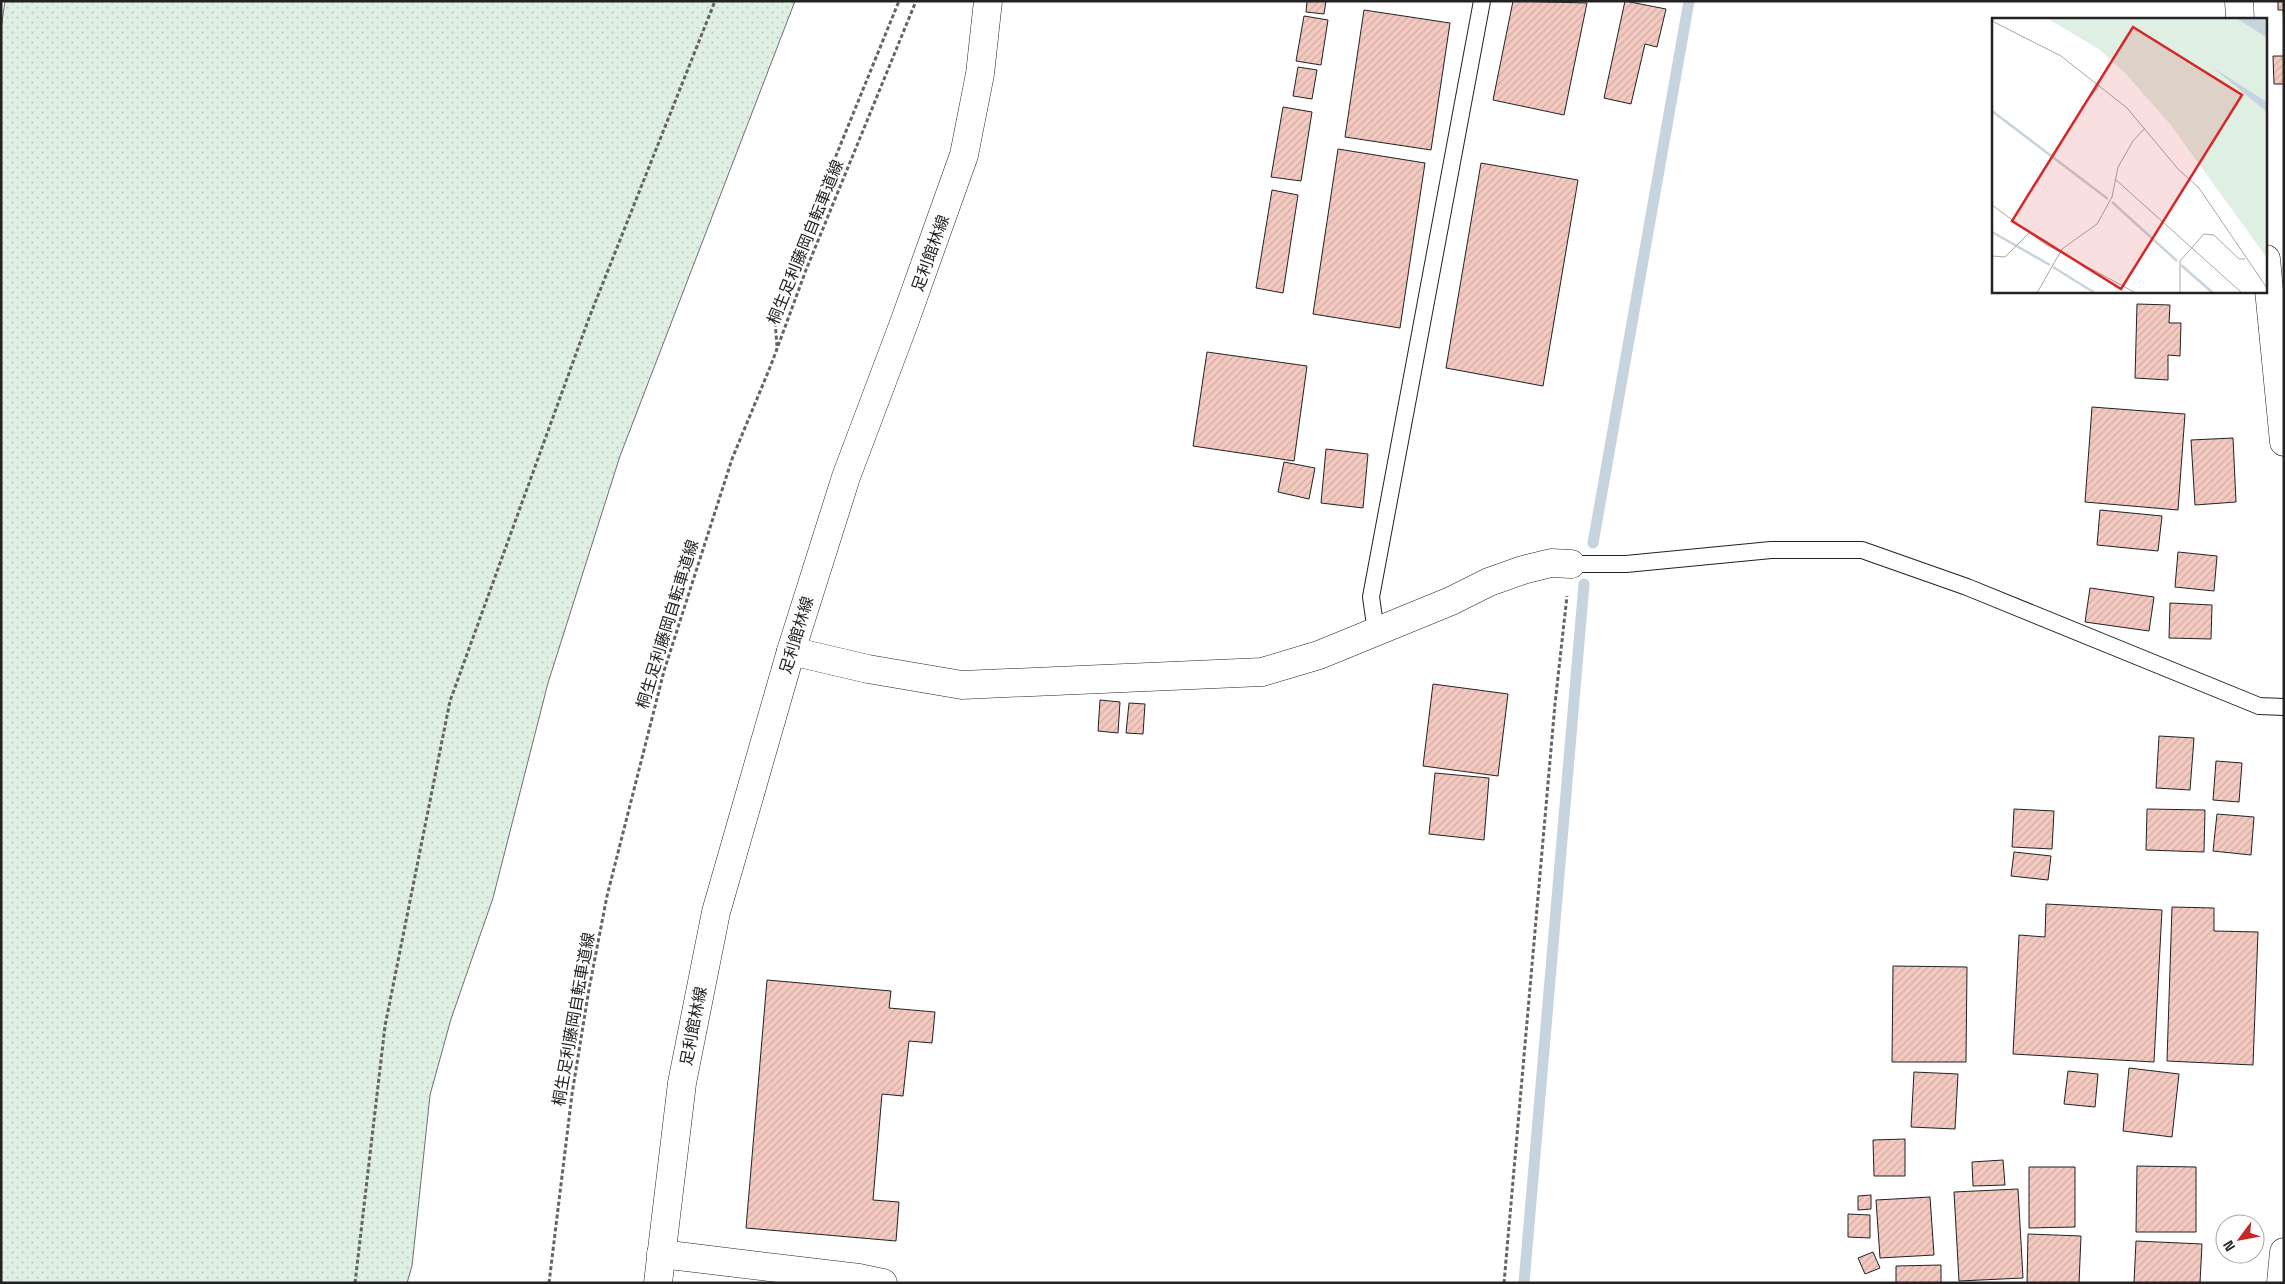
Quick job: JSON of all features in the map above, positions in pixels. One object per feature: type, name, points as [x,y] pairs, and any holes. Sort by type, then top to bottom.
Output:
[{"type":"main road","name":"足利館林線","points":[[658,1283],[682,1083],[716,912],[791,651],[846,477],[911,305],[964,155],[980,74],[988,1]]},
{"type":"main road","points":[[2240,1],[2240,18]]},
{"type":"main road","points":[[2268,279],[2284,442]]},
{"type":"main road","points":[[791,651],[868,669],[962,685],[1262,672],[1319,655],[1451,602],[1489,582],[1551,564],[1571,564]]},
{"type":"main road","points":[[2281,1283],[2284,1252]]},
{"type":"main road","points":[[661,1254],[859,1278],[883,1283]]},
{"type":"lane","points":[[1376,632],[1371,598],[1482,1]]},
{"type":"lane","points":[[1571,564],[1626,564],[1771,550],[1862,550],[1976,590],[2260,706],[2284,707]]},
{"type":"path","points":[[355,1283],[385,1026],[450,701],[589,318],[715,1]]},
{"type":"path","points":[[777,348],[774,308],[898,1]]},
{"type":"path","name":"桐生足利藤岡自転車道線","points":[[549,1283],[572,1094],[589,989],[607,896],[664,671],[732,459],[806,270],[916,1]]},
{"type":"path","points":[[1504,1283],[1555,704],[1571,564]]},
{"type":"green space","points":[[5,1],[795,1],[620,456],[548,683],[493,898],[451,1019],[430,1095],[412,1266],[407,1283],[1,1283],[1,29]]},
{"type":"building","points":[[1307,1],[1326,1],[1324,14],[1306,12]]},
{"type":"building","points":[[1513,1],[1587,3],[1564,115],[1493,100]]},
{"type":"building","points":[[1625,1],[1666,9],[1657,47],[1645,44],[1631,104],[1604,98]]},
{"type":"building","points":[[2278,1],[2284,1],[2284,28],[2283,10],[2278,10]]},
{"type":"building","points":[[1364,10],[1450,23],[1431,150],[1345,137]]},
{"type":"building","points":[[1304,16],[1328,20],[1321,65],[1296,61]]},
{"type":"building","points":[[2273,56],[2284,56],[2284,84],[2274,84]]},
{"type":"building","points":[[1298,67],[1317,70],[1312,99],[1293,96]]},
{"type":"building","points":[[1283,107],[1312,112],[1301,181],[1271,177]]},
{"type":"building","points":[[1338,149],[1425,163],[1400,328],[1313,314]]},
{"type":"building","points":[[1481,163],[1578,180],[1543,386],[1446,368]]},
{"type":"building","points":[[1272,190],[1298,195],[1283,293],[1256,288]]},
{"type":"building","points":[[2137,304],[2170,305],[2169,323],[2181,323],[2180,356],[2168,355],[2168,380],[2135,378]]},
{"type":"building","points":[[1207,352],[1307,366],[1294,461],[1193,446]]},
{"type":"building","points":[[2092,407],[2185,414],[2178,510],[2085,502]]},
{"type":"building","points":[[2233,438],[2236,502],[2195,505],[2191,440]]},
{"type":"building","points":[[1326,449],[1368,454],[1363,508],[1321,503]]},
{"type":"building","points":[[1284,462],[1315,468],[1309,499],[1278,492]]},
{"type":"building","points":[[2100,510],[2162,516],[2158,551],[2097,545]]},
{"type":"building","points":[[2178,552],[2217,556],[2214,591],[2175,587]]},
{"type":"building","points":[[2090,588],[2154,597],[2149,631],[2085,622]]},
{"type":"building","points":[[2170,603],[2212,605],[2211,639],[2169,638]]},
{"type":"building","points":[[1433,684],[1508,694],[1498,776],[1423,766]]},
{"type":"building","points":[[1100,700],[1120,702],[1118,733],[1098,731]]},
{"type":"building","points":[[1129,703],[1145,704],[1143,734],[1126,733]]},
{"type":"building","points":[[2159,736],[2194,738],[2190,790],[2156,788]]},
{"type":"building","points":[[2216,761],[2242,763],[2239,802],[2213,800]]},
{"type":"building","points":[[1435,773],[1489,778],[1484,840],[1429,834]]},
{"type":"building","points":[[2014,809],[2054,811],[2052,849],[2012,847]]},
{"type":"building","points":[[2147,809],[2205,810],[2204,852],[2146,850]]},
{"type":"building","points":[[2217,814],[2254,817],[2251,855],[2213,851]]},
{"type":"building","points":[[2014,852],[2051,856],[2048,880],[2011,876]]},
{"type":"building","points":[[2046,904],[2162,910],[2154,1062],[2013,1054],[2019,935],[2045,937]]},
{"type":"building","points":[[2172,907],[2214,908],[2214,931],[2258,932],[2253,1065],[2167,1061]]},
{"type":"building","points":[[1893,966],[1967,967],[1966,1062],[1892,1062]]},
{"type":"building","points":[[767,980],[891,991],[889,1008],[935,1012],[932,1043],[909,1041],[903,1096],[882,1094],[873,1200],[899,1202],[896,1241],[746,1228]]},
{"type":"building","points":[[2129,1068],[2179,1074],[2172,1137],[2123,1131]]},
{"type":"building","points":[[2068,1071],[2098,1074],[2095,1107],[2064,1104]]},
{"type":"building","points":[[1914,1072],[1958,1074],[1955,1129],[1911,1127]]},
{"type":"building","points":[[1905,1139],[1905,1176],[1874,1176],[1873,1140]]},
{"type":"building","points":[[2003,1160],[2005,1185],[1973,1186],[1972,1162]]},
{"type":"building","points":[[2137,1166],[2196,1167],[2196,1232],[2136,1232]]},
{"type":"building","points":[[2029,1167],[2075,1167],[2075,1227],[2029,1228]]},
{"type":"building","points":[[2018,1189],[2023,1278],[1959,1281],[1954,1192]]},
{"type":"building","points":[[1871,1195],[1871,1209],[1858,1210],[1858,1196]]},
{"type":"building","points":[[1930,1197],[1934,1255],[1880,1258],[1876,1200]]},
{"type":"building","points":[[1848,1214],[1870,1215],[1870,1238],[1848,1237]]},
{"type":"building","points":[[2028,1234],[2081,1236],[2079,1283],[2027,1283]]},
{"type":"building","points":[[2136,1241],[2202,1244],[2200,1283],[2134,1283]]},
{"type":"building","points":[[1873,1252],[1880,1268],[1865,1274],[1858,1258]]},
{"type":"building","points":[[1941,1265],[1941,1283],[1896,1283],[1896,1266]]},
{"type":"waterway","points":[[1593,543],[1689,1]]},
{"type":"waterway","points":[[1524,1283],[1584,584]]}]
